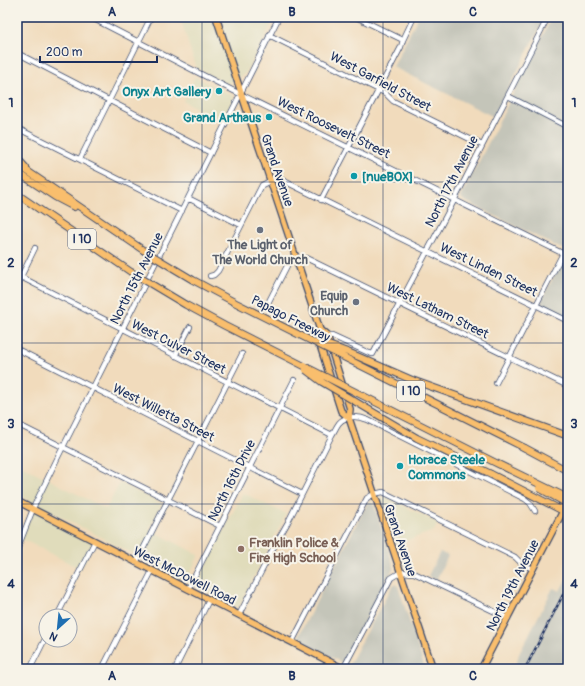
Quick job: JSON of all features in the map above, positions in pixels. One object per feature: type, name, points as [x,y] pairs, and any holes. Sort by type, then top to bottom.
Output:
[{"type":"highway","points":[[17,158],[32,175]]},
{"type":"highway","name":"Papago Freeway","points":[[17,164],[143,250],[214,292],[568,471]]},
{"type":"highway","points":[[17,172],[55,197],[110,228]]},
{"type":"highway","name":"I 10","points":[[17,196],[131,272],[203,314],[291,360],[568,498]]},
{"type":"highway","points":[[297,333],[350,353],[418,382],[568,436]]},
{"type":"highway","points":[[291,360],[322,382],[418,438],[565,509]]},
{"type":"highway","points":[[525,448],[568,466]]},
{"type":"highway","points":[[494,462],[568,504]]},
{"type":"main road","name":"Grand Avenue","points":[[216,17],[320,330]]},
{"type":"main road","points":[[318,338],[320,330],[327,336]]},
{"type":"main road","name":"Grand Avenue","points":[[327,336],[350,409],[349,418],[433,669]]},
{"type":"main road","name":"Grand Avenue","points":[[318,338],[341,411],[349,418]]},
{"type":"main road","name":"North 19th Avenue","points":[[481,669],[565,509],[562,503],[568,492]]},
{"type":"main road","name":"West McDowell Road","points":[[17,501],[343,669]]},
{"type":"street","points":[[17,23],[20,17]]},
{"type":"street","name":"West Roosevelt Street","points":[[90,17],[568,256]]},
{"type":"street","points":[[80,159],[151,17]]},
{"type":"street","name":"North 15th Avenue","points":[[17,550],[33,509],[92,387],[279,17]]},
{"type":"street","points":[[356,17],[402,40]]},
{"type":"street","points":[[321,200],[401,47],[402,40],[414,17]]},
{"type":"street","name":"North 17th Avenue","points":[[327,336],[332,336],[373,354],[548,17]]},
{"type":"street","name":"West Garfield Street","points":[[270,35],[385,93],[393,101],[482,146]]},
{"type":"street","points":[[17,53],[211,153]]},
{"type":"street","points":[[508,96],[568,127]]},
{"type":"street","points":[[17,128],[182,211]]},
{"type":"street","name":"West Linden Street","points":[[270,181],[278,178],[568,321]]},
{"type":"street","points":[[210,276],[214,275],[218,271],[262,185],[270,181]]},
{"type":"street","points":[[188,198],[241,225]]},
{"type":"street","points":[[17,285],[19,276],[35,248]]},
{"type":"street","points":[[496,383],[563,253]]},
{"type":"street","points":[[267,305],[289,262],[296,258]]},
{"type":"street","name":"West Latham Street","points":[[296,258],[306,258],[568,386]]},
{"type":"street","name":"West Culver Street","points":[[19,276],[332,435]]},
{"type":"street","points":[[175,356],[190,327]]},
{"type":"street","points":[[318,338],[327,336]]},
{"type":"street","name":"West Willetta Street","points":[[17,349],[302,494]]},
{"type":"street","points":[[136,563],[242,354]]},
{"type":"street","name":"North 16th Drive","points":[[188,589],[294,380]]},
{"type":"street","points":[[239,615],[332,435],[340,422],[349,418],[362,417],[368,420],[525,499],[530,503],[535,511]]},
{"type":"street","points":[[17,424],[220,526]]},
{"type":"street","points":[[292,642],[367,498],[374,494],[383,492],[515,557],[522,564],[533,570]]},
{"type":"street","points":[[61,608],[95,541]]},
{"type":"street","points":[[102,669],[152,571]]},
{"type":"street","points":[[343,669],[391,578],[401,572],[414,573],[508,618]]},
{"type":"street","points":[[175,669],[210,600]]},
{"type":"street","points":[[30,669],[40,648]]},
{"type":"shaded area","points":[[180,17],[275,17],[246,73],[228,84],[196,68]]},
{"type":"shaded area","points":[[418,17],[545,17],[494,117],[393,67]]},
{"type":"shaded area","points":[[552,17],[568,17],[568,252],[463,200],[461,197]]},
{"type":"shaded area","points":[[195,77],[233,96],[234,98],[222,121],[183,101]]},
{"type":"shaded area","points":[[565,259],[568,260],[568,317],[542,304],[541,301],[562,261]]},
{"type":"shaded area","points":[[17,463],[106,509],[120,483],[162,504],[149,529],[199,555],[186,581],[17,494]]},
{"type":"shaded area","name":"Franklin Police & Fire High School","points":[[243,493],[286,514],[239,606],[236,607],[196,586],[196,584]]},
{"type":"shaded area","points":[[384,497],[438,523],[434,531],[396,544],[382,501]]},
{"type":"shaded area","points":[[368,502],[374,505],[394,567],[341,662],[299,640],[298,637]]},
{"type":"shaded area","points":[[33,509],[95,541],[81,569],[22,539]]},
{"type":"shaded area","points":[[440,552],[448,556],[436,580],[428,576]]},
{"type":"shaded area","points":[[568,576],[568,669],[515,669],[519,654],[553,588],[560,591]]},
{"type":"shaded area","points":[[394,584],[398,586],[425,669],[355,669],[350,667],[350,663]]},
{"type":"railway","points":[[525,669],[568,585]]},
{"type":"place","name":"Onyx Art Gallery","points":[[219,91]]},
{"type":"place","name":"Grand Arthaus","points":[[269,117]]},
{"type":"place","name":"[nueBOX]","points":[[354,176]]},
{"type":"place","name":"The Light of The World Church","points":[[260,230]]},
{"type":"place","name":"Equip Church","points":[[356,302]]},
{"type":"place","name":"Horace Steele Commons","points":[[400,466]]},
{"type":"place","name":"Franklin Police & Fire High School","points":[[241,549]]}]
